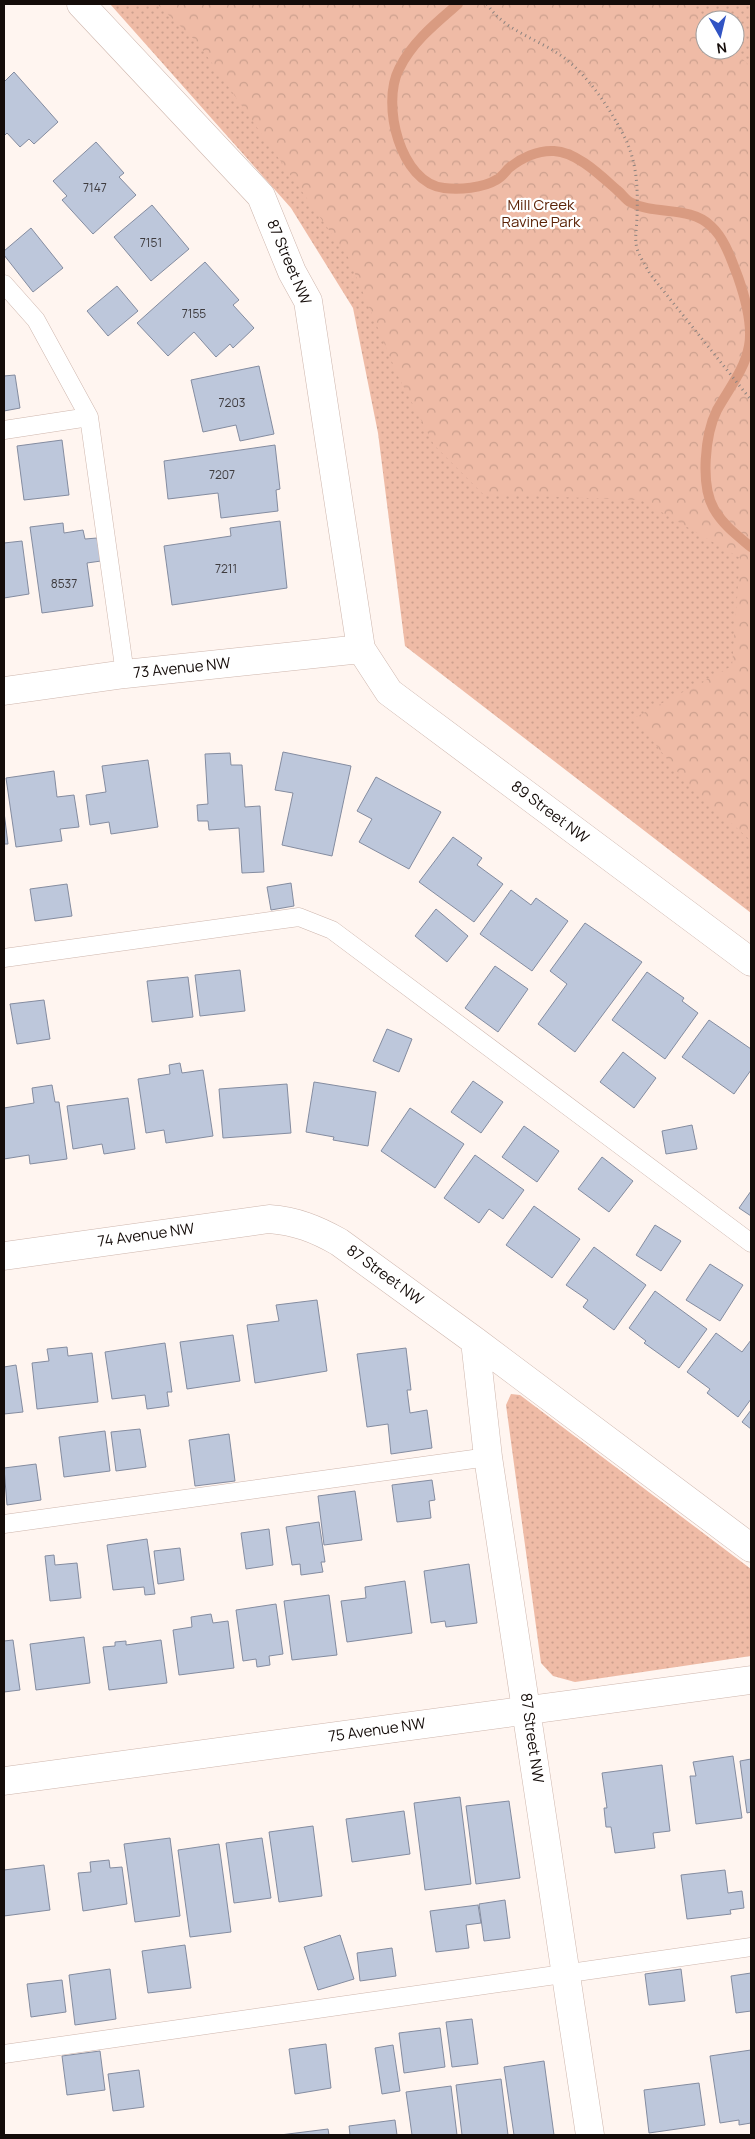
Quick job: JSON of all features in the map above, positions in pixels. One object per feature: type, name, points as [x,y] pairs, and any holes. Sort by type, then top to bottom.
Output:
[{"type":"street","name":"87 Street NW","points":[[81,4],[260,196],[292,272],[308,301],[362,649]]},
{"type":"street","name":"73 Avenue NW","points":[[4,691],[125,674],[362,649]]},
{"type":"street","name":"89 Street NW","points":[[362,649],[389,692],[751,962]]},
{"type":"street","name":"74 Avenue NW","points":[[4,1256],[240,1222],[269,1219],[289,1220]]},
{"type":"street","name":"87 Street NW","points":[[289,1220],[317,1229],[339,1242],[475,1341],[751,1548]]},
{"type":"street","name":"87 Street NW","points":[[475,1341],[488,1457],[528,1710],[590,2135]]},
{"type":"street","name":"75 Avenue NW","points":[[4,1781],[751,1680]]},
{"type":"lane","points":[[4,284],[36,320],[89,417],[125,674]]},
{"type":"lane","points":[[4,430],[89,417]]},
{"type":"lane","points":[[4,958],[300,917],[332,930],[751,1243]]},
{"type":"lane","points":[[4,1524],[488,1457]]},
{"type":"lane","points":[[4,2054],[751,1947]]},
{"type":"path","points":[[487,4],[493,13],[518,32],[567,60],[601,98],[623,134],[636,165],[638,182],[636,243],[650,274],[751,400]]},
{"type":"green space","name":"Mill Creek Ravine Park","points":[[110,4],[751,4],[751,913],[405,646],[378,433],[353,308],[291,208]]},
{"type":"green space","name":"Mill Creek Ravine Park","points":[[157,4],[691,4],[696,10],[695,60],[744,60],[751,67],[751,841],[685,781],[634,718],[732,666],[740,558],[641,500],[483,494],[434,445],[398,376],[348,257],[197,42]]},
{"type":"green space","points":[[511,1394],[520,1395],[751,1569],[751,1656],[575,1682],[553,1676],[541,1663],[506,1405]]},
{"type":"building","points":[[14,72],[58,122],[34,144],[29,139],[20,147],[7,133],[4,136],[4,82]]},
{"type":"building","points":[[96,142],[124,173],[119,177],[136,195],[93,234],[62,200],[67,196],[53,181]]},
{"type":"building","points":[[152,205],[189,249],[151,281],[114,237]]},
{"type":"building","points":[[31,228],[63,268],[33,292],[4,255],[4,251]]},
{"type":"building","points":[[205,262],[239,300],[233,305],[254,328],[233,348],[230,344],[216,357],[194,332],[168,356],[137,323]]},
{"type":"building","points":[[117,286],[138,311],[108,336],[87,311]]},
{"type":"building","points":[[259,366],[274,434],[240,441],[236,425],[203,432],[191,380]]},
{"type":"building","points":[[15,375],[20,408],[4,411],[4,376]]},
{"type":"building","points":[[62,440],[69,495],[24,500],[17,446]]},
{"type":"building","points":[[275,445],[280,489],[276,490],[278,511],[221,518],[218,493],[168,499],[164,461]]},
{"type":"building","points":[[280,521],[287,588],[172,605],[164,546],[231,536],[230,528]]},
{"type":"building","points":[[63,523],[64,533],[83,530],[85,539],[97,538],[101,561],[87,563],[93,606],[42,613],[30,527]]},
{"type":"building","points":[[22,541],[29,594],[4,598],[4,543]]},
{"type":"building","points":[[283,752],[351,766],[332,856],[282,845],[293,793],[275,790]]},
{"type":"building","points":[[230,753],[231,765],[242,765],[245,807],[260,806],[264,872],[242,873],[239,828],[209,830],[208,821],[198,821],[197,805],[208,804],[205,754]]},
{"type":"building","points":[[148,760],[158,827],[111,834],[109,822],[90,825],[86,795],[106,792],[102,766]]},
{"type":"building","points":[[54,771],[57,797],[74,795],[79,827],[60,829],[62,841],[16,847],[6,778]]},
{"type":"building","points":[[376,777],[441,812],[409,869],[359,842],[372,819],[357,811]]},
{"type":"building","points":[[4,812],[8,844],[4,844]]},
{"type":"building","points":[[453,837],[482,858],[477,865],[503,884],[474,922],[419,882]]},
{"type":"building","points":[[291,883],[294,906],[271,910],[267,887]]},
{"type":"building","points":[[67,884],[72,916],[35,921],[30,889]]},
{"type":"building","points":[[511,890],[531,905],[536,898],[568,921],[532,971],[480,934]]},
{"type":"building","points":[[436,909],[468,936],[447,962],[415,936]]},
{"type":"building","points":[[585,923],[642,962],[575,1052],[538,1024],[567,984],[550,971]]},
{"type":"building","points":[[495,966],[528,989],[498,1032],[465,1008]]},
{"type":"building","points":[[240,970],[245,1011],[200,1016],[195,975]]},
{"type":"building","points":[[647,972],[684,998],[682,1001],[698,1013],[665,1059],[612,1020]]},
{"type":"building","points":[[188,977],[193,1017],[152,1022],[147,981]]},
{"type":"building","points":[[44,1000],[50,1039],[17,1044],[10,1004]]},
{"type":"building","points":[[709,1020],[751,1049],[751,1070],[734,1094],[682,1057]]},
{"type":"building","points":[[387,1029],[412,1039],[399,1072],[373,1061]]},
{"type":"building","points":[[623,1052],[656,1078],[634,1108],[600,1082]]},
{"type":"building","points":[[180,1063],[182,1073],[203,1070],[213,1136],[166,1143],[164,1130],[146,1133],[138,1079],[170,1074],[169,1065]]},
{"type":"building","points":[[473,1081],[503,1102],[481,1133],[451,1112]]},
{"type":"building","points":[[314,1082],[376,1092],[368,1146],[333,1140],[334,1137],[306,1132]]},
{"type":"building","points":[[287,1084],[291,1133],[223,1138],[219,1089]]},
{"type":"building","points":[[52,1085],[55,1102],[59,1102],[67,1159],[30,1164],[29,1155],[4,1159],[4,1108],[34,1103],[32,1088]]},
{"type":"building","points":[[128,1098],[135,1149],[104,1154],[102,1144],[73,1149],[67,1106]]},
{"type":"building","points":[[410,1108],[464,1144],[435,1188],[381,1151]]},
{"type":"building","points":[[692,1125],[697,1149],[666,1154],[662,1131]]},
{"type":"building","points":[[524,1126],[559,1151],[537,1182],[502,1157]]},
{"type":"building","points":[[475,1155],[524,1190],[503,1219],[489,1209],[479,1223],[444,1198]]},
{"type":"building","points":[[602,1157],[633,1181],[609,1212],[578,1189]]},
{"type":"building","points":[[751,1191],[751,1216],[739,1208]]},
{"type":"building","points":[[534,1206],[580,1239],[552,1278],[506,1245]]},
{"type":"building","points":[[655,1225],[681,1241],[661,1271],[636,1255]]},
{"type":"building","points":[[594,1247],[646,1285],[614,1330],[583,1307],[588,1300],[566,1285]]},
{"type":"building","points":[[710,1264],[743,1285],[720,1321],[686,1300]]},
{"type":"building","points":[[655,1291],[707,1329],[679,1368],[644,1343],[646,1341],[629,1328]]},
{"type":"building","points":[[317,1300],[327,1371],[255,1383],[247,1325],[279,1321],[276,1305]]},
{"type":"building","points":[[716,1333],[742,1352],[751,1340],[751,1399],[738,1417],[707,1393],[710,1389],[687,1372]]},
{"type":"building","points":[[233,1335],[240,1381],[187,1389],[180,1342]]},
{"type":"building","points":[[165,1343],[172,1392],[167,1392],[169,1406],[147,1409],[145,1395],[112,1399],[105,1352]]},
{"type":"building","points":[[67,1347],[68,1356],[92,1353],[98,1402],[37,1409],[32,1363],[49,1361],[47,1349]]},
{"type":"building","points":[[406,1348],[411,1390],[407,1390],[410,1413],[427,1410],[432,1448],[391,1454],[388,1424],[367,1427],[357,1354]]},
{"type":"building","points":[[16,1365],[23,1412],[4,1414],[4,1367]]},
{"type":"building","points":[[751,1410],[751,1429],[742,1422]]},
{"type":"building","points":[[140,1429],[146,1467],[116,1471],[111,1432]]},
{"type":"building","points":[[105,1431],[110,1471],[64,1477],[59,1437]]},
{"type":"building","points":[[229,1434],[235,1481],[195,1486],[189,1440]]},
{"type":"building","points":[[36,1464],[41,1500],[7,1505],[4,1468]]},
{"type":"building","points":[[432,1480],[435,1500],[429,1501],[431,1518],[397,1522],[392,1485]]},
{"type":"building","points":[[355,1491],[362,1540],[324,1545],[318,1496]]},
{"type":"building","points":[[319,1522],[325,1562],[321,1562],[323,1572],[301,1575],[300,1564],[292,1565],[286,1527]]},
{"type":"building","points":[[269,1529],[273,1565],[246,1569],[241,1533]]},
{"type":"building","points":[[147,1539],[155,1594],[145,1595],[144,1587],[113,1590],[107,1545]]},
{"type":"building","points":[[180,1548],[184,1580],[158,1584],[154,1551]]},
{"type":"building","points":[[54,1555],[55,1565],[77,1563],[81,1598],[50,1601],[45,1556]]},
{"type":"building","points":[[469,1564],[477,1623],[446,1627],[445,1621],[431,1623],[424,1571]]},
{"type":"building","points":[[405,1581],[412,1633],[347,1642],[341,1601],[366,1598],[365,1587]]},
{"type":"building","points":[[329,1595],[337,1655],[292,1660],[284,1601]]},
{"type":"building","points":[[276,1604],[283,1654],[269,1656],[270,1665],[257,1667],[256,1659],[243,1661],[236,1610]]},
{"type":"building","points":[[211,1614],[213,1623],[228,1621],[234,1668],[179,1675],[173,1630],[192,1627],[191,1617]]},
{"type":"building","points":[[84,1637],[90,1683],[36,1690],[30,1644]]},
{"type":"building","points":[[13,1640],[20,1690],[4,1692],[4,1641]]},
{"type":"building","points":[[161,1640],[167,1683],[109,1690],[103,1647],[115,1646],[115,1642],[126,1641],[126,1645]]},
{"type":"building","points":[[733,1756],[742,1818],[696,1824],[690,1776],[696,1776],[693,1762]]},
{"type":"building","points":[[751,1759],[751,1812],[747,1813],[740,1761]]},
{"type":"building","points":[[662,1765],[670,1831],[653,1833],[655,1848],[615,1853],[611,1827],[606,1827],[604,1808],[607,1808],[602,1773]]},
{"type":"building","points":[[460,1797],[471,1884],[425,1890],[414,1803]]},
{"type":"building","points":[[509,1801],[520,1878],[476,1884],[466,1806]]},
{"type":"building","points":[[404,1811],[410,1854],[352,1862],[346,1819]]},
{"type":"building","points":[[313,1826],[322,1896],[279,1902],[269,1832]]},
{"type":"building","points":[[170,1838],[180,1916],[135,1922],[124,1844]]},
{"type":"building","points":[[262,1838],[271,1898],[234,1903],[226,1843]]},
{"type":"building","points":[[219,1844],[231,1932],[190,1937],[178,1850]]},
{"type":"building","points":[[109,1860],[110,1868],[122,1867],[127,1904],[83,1911],[78,1873],[91,1872],[90,1862]]},
{"type":"building","points":[[44,1865],[50,1910],[4,1916],[4,1870]]},
{"type":"building","points":[[725,1870],[728,1893],[742,1891],[744,1908],[730,1910],[731,1914],[687,1919],[681,1875]]},
{"type":"building","points":[[505,1900],[510,1938],[484,1941],[479,1904]]},
{"type":"building","points":[[478,1905],[481,1923],[466,1925],[469,1948],[436,1952],[430,1911]]},
{"type":"building","points":[[340,1935],[354,1979],[318,1990],[304,1947]]},
{"type":"building","points":[[185,1945],[191,1988],[148,1993],[142,1951]]},
{"type":"building","points":[[392,1948],[396,1976],[360,1981],[357,1953]]},
{"type":"building","points":[[110,1969],[116,2019],[75,2025],[69,1975]]},
{"type":"building","points":[[681,1969],[685,2001],[649,2005],[645,1974]]},
{"type":"building","points":[[751,1973],[751,2011],[736,2013],[731,1976]]},
{"type":"building","points":[[62,1980],[66,2012],[31,2017],[27,1984]]},
{"type":"building","points":[[472,2019],[478,2064],[452,2067],[446,2022]]},
{"type":"building","points":[[440,2028],[445,2067],[404,2073],[399,2033]]},
{"type":"building","points":[[326,2044],[331,2088],[295,2094],[289,2049]]},
{"type":"building","points":[[393,2045],[400,2091],[382,2094],[375,2048]]},
{"type":"building","points":[[751,2050],[751,2123],[739,2125],[739,2120],[720,2123],[710,2056]]},
{"type":"building","points":[[100,2051],[105,2090],[67,2095],[62,2056]]},
{"type":"building","points":[[544,2061],[554,2135],[514,2135],[504,2067]]},
{"type":"building","points":[[139,2070],[144,2107],[113,2111],[108,2074]]},
{"type":"building","points":[[501,2079],[508,2135],[462,2135],[456,2085]]},
{"type":"building","points":[[699,2083],[705,2125],[649,2133],[644,2090]]},
{"type":"building","points":[[451,2086],[457,2135],[412,2135],[406,2092]]},
{"type":"building","points":[[395,2120],[397,2135],[350,2135],[349,2126]]},
{"type":"building","points":[[328,2129],[329,2135],[280,2135]]},
{"type":"waterway","points":[[458,4],[441,18],[411,50],[404,59],[394,84],[392,102],[398,140],[416,172],[429,183],[444,188],[471,188],[491,183],[514,164],[530,155],[548,151],[563,152],[580,160],[604,178],[630,202],[650,209],[693,215],[711,226],[724,243],[738,277],[748,311],[750,338],[744,363],[717,410],[709,432],[706,459],[707,487],[710,499],[718,515],[726,525],[751,547]]}]
